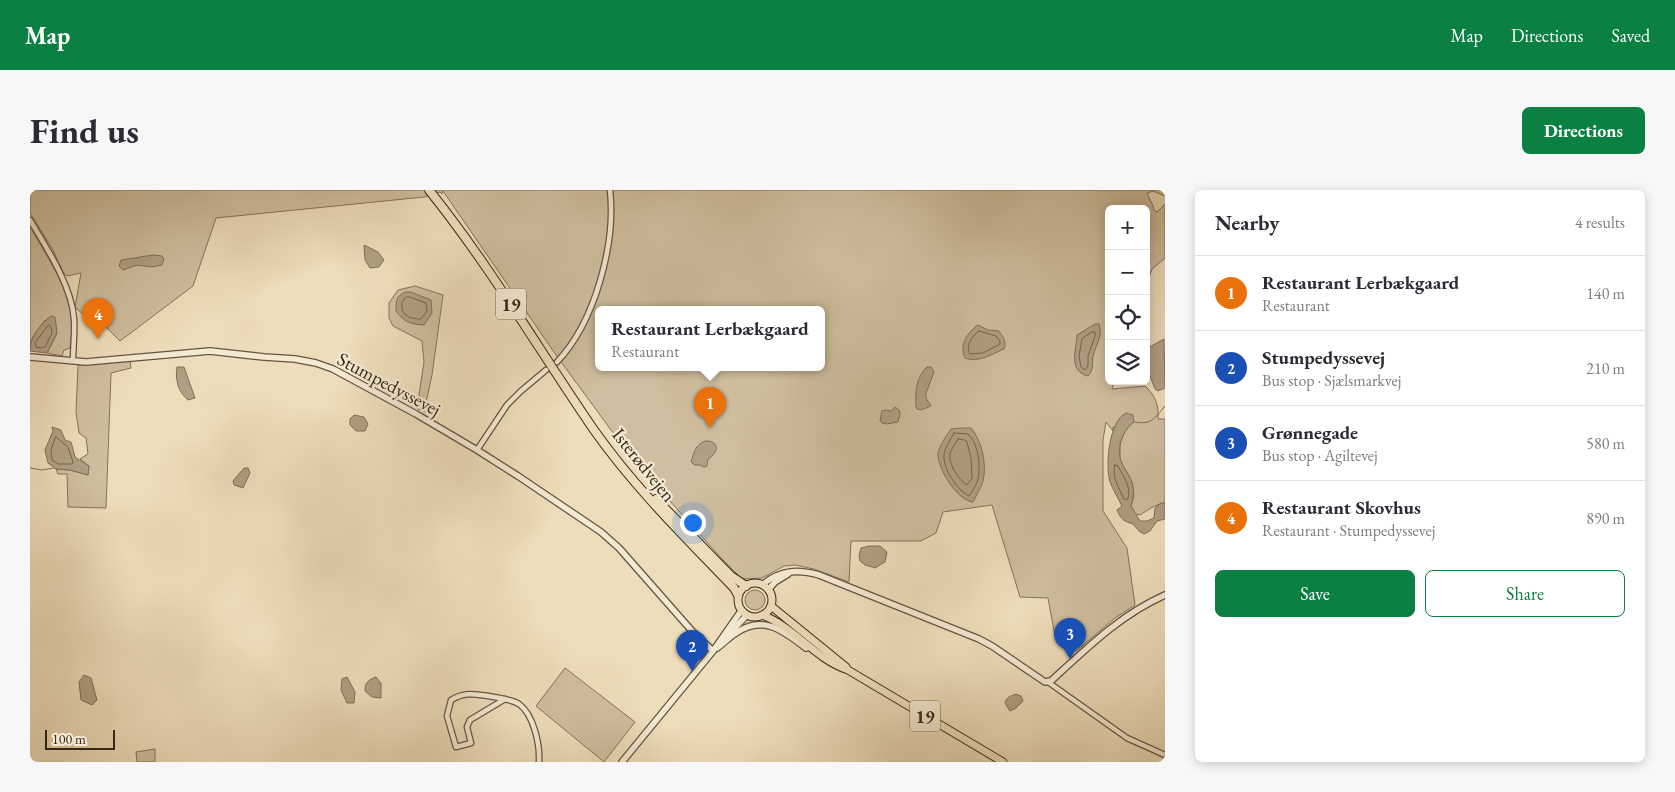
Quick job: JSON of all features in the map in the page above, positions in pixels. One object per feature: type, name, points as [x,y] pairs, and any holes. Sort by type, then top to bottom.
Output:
[{"type":"highway","name":"Isterødvejen","points":[[429,190],[477,253],[609,449],[647,496],[734,588],[738,595]]},
{"type":"highway","name":"Isterødvejen","points":[[589,420],[670,514],[731,576],[746,586]]},
{"type":"main road","points":[[738,595],[746,586],[753,583],[762,585],[768,590],[772,599],[768,611],[762,615]]},
{"type":"main road","name":"19","points":[[738,595],[738,604],[744,613],[757,617],[762,615],[774,620],[839,667],[848,670]]},
{"type":"main road","name":"19","points":[[770,606],[848,670],[1003,762]]},
{"type":"street","points":[[557,362],[568,350],[588,315],[600,280],[610,236],[612,206],[610,190]]},
{"type":"street","points":[[30,220],[60,276],[72,306],[74,318],[73,361]]},
{"type":"street","name":"Stumpedyssevej","points":[[30,357],[86,362],[210,351],[295,359],[333,369],[477,450],[594,528],[619,548],[692,632],[715,649]]},
{"type":"street","points":[[477,450],[507,405],[546,370]]},
{"type":"street","points":[[762,585],[780,574],[794,571],[819,576],[978,639],[992,646],[1043,681],[1048,682],[1127,738],[1165,755]]},
{"type":"street","points":[[768,590],[781,578],[801,572]]},
{"type":"street","points":[[1048,682],[1110,627],[1136,610],[1165,595]]},
{"type":"street","points":[[622,762],[744,613]]},
{"type":"street","points":[[715,649],[744,628],[751,625],[765,625],[782,631],[813,653],[820,654]]},
{"type":"street","points":[[505,699],[470,720],[467,727],[470,743],[456,746],[447,716],[451,700],[460,695],[472,694],[505,699],[518,704],[528,714],[538,742],[539,762]]},
{"type":"shaded area","points":[[30,190],[1165,190],[1165,196],[1153,191],[1147,193],[1154,210],[1157,212],[1165,204],[1165,258],[1152,269],[1150,275],[1150,205],[1105,205],[1105,385],[1113,385],[1112,389],[1145,386],[1156,401],[1158,419],[1165,419],[1165,503],[1140,515],[1135,514],[1131,506],[1134,496],[1132,482],[1120,460],[1120,444],[1126,427],[1113,427],[1113,431],[1106,422],[1103,440],[1103,511],[1127,548],[1135,605],[1115,618],[1076,651],[1055,636],[1048,598],[1020,597],[992,505],[943,512],[936,533],[921,541],[851,541],[849,582],[814,569],[795,565],[784,566],[762,578],[742,579],[633,460],[556,355],[443,191],[442,194],[440,192],[424,197],[216,218],[193,286],[120,341],[102,323],[98,328],[75,307],[81,273],[67,276],[63,272],[53,250],[30,213]]},
{"type":"shaded area","points":[[30,226],[61,282],[70,306],[72,332],[70,348],[64,350],[62,356],[47,353],[57,333],[45,320],[32,338],[30,348]]},
{"type":"shaded area","points":[[415,286],[443,295],[432,375],[424,412],[417,408],[424,362],[422,341],[393,326],[389,318],[389,303],[398,290]]},
{"type":"shaded area","points":[[130,361],[131,368],[111,373],[106,508],[68,507],[67,474],[58,474],[56,469],[70,470],[88,475],[89,466],[80,459],[88,454],[86,438],[79,433],[76,412],[78,365]]},
{"type":"shaded area","points":[[755,590],[762,593],[765,600],[762,607],[755,610],[748,607],[745,600],[748,593]]},
{"type":"shaded area","points":[[565,668],[635,722],[604,762],[536,706]]},
{"type":"shaded area","points":[[155,749],[155,762],[137,762],[136,752]]},
{"type":"water","points":[[364,245],[378,252],[384,260],[379,267],[370,268],[365,260]]},
{"type":"water","points":[[153,255],[162,256],[164,259],[162,265],[152,267],[137,265],[123,270],[119,266],[121,260]]},
{"type":"water","points":[[405,292],[411,292],[431,300],[432,313],[424,325],[408,322],[396,311],[397,300]]},
{"type":"water","points":[[51,316],[55,317],[57,333],[47,353],[30,351],[30,346],[36,332]]},
{"type":"water","points":[[1095,324],[1099,324],[1100,337],[1093,356],[1092,369],[1088,376],[1078,370],[1075,365],[1077,335]]},
{"type":"water","points":[[978,325],[988,330],[999,331],[1005,341],[1004,349],[980,359],[965,358],[963,348],[965,340]]},
{"type":"water","points":[[1164,339],[1165,388],[1158,391],[1155,389],[1150,376],[1150,347]]},
{"type":"water","points":[[177,367],[184,367],[195,398],[188,400],[182,393],[176,376]]},
{"type":"water","points":[[927,367],[931,367],[934,372],[926,393],[926,398],[931,406],[921,410],[916,407],[916,391],[920,375]]},
{"type":"water","points":[[895,407],[899,410],[900,414],[898,422],[882,423],[880,420],[882,411],[891,411]]},
{"type":"water","points":[[1126,413],[1133,415],[1134,422],[1124,434],[1119,451],[1121,461],[1133,486],[1131,506],[1140,521],[1147,521],[1154,518],[1155,508],[1161,503],[1165,503],[1165,519],[1157,521],[1150,531],[1144,534],[1133,524],[1121,518],[1117,510],[1122,506],[1110,482],[1108,455],[1112,434],[1120,418]]},
{"type":"water","points":[[354,415],[364,417],[368,424],[365,431],[356,431],[350,425],[350,419]]},
{"type":"water","points":[[52,427],[61,430],[65,440],[71,442],[75,457],[89,466],[88,475],[70,470],[56,469],[48,463],[45,450],[53,431]]},
{"type":"water","points":[[971,428],[975,433],[981,446],[984,460],[983,481],[973,502],[961,496],[949,483],[939,460],[938,453],[940,447],[951,429]]},
{"type":"water","points":[[705,441],[713,443],[716,450],[708,459],[707,466],[704,467],[691,462],[697,447]]},
{"type":"water","points":[[244,468],[248,468],[250,473],[243,488],[234,485],[233,481]]},
{"type":"water","points":[[880,546],[887,552],[885,562],[875,568],[865,565],[860,561],[861,548]]},
{"type":"water","points":[[84,675],[91,678],[97,700],[92,705],[81,700],[79,682]]},
{"type":"water","points":[[347,677],[355,692],[354,703],[347,703],[341,690],[342,679]]},
{"type":"water","points":[[376,677],[381,683],[381,698],[372,697],[365,691],[368,682]]},
{"type":"water","points":[[1016,694],[1021,696],[1023,701],[1010,711],[1005,703],[1006,699]]},
{"type":"waterway","points":[[1134,422],[1149,422],[1165,406]]},
{"type":"waterway","points":[[30,468],[42,470],[54,468]]},
{"type":"place","name":"Restaurant Skovhus","points":[[98,339]]},
{"type":"place","name":"Restaurant Lerbækgaard","points":[[710,428]]},
{"type":"place","name":"Grønnegade","points":[[1070,659]]},
{"type":"place","name":"Stumpedyssevej","points":[[692,671]]}]
